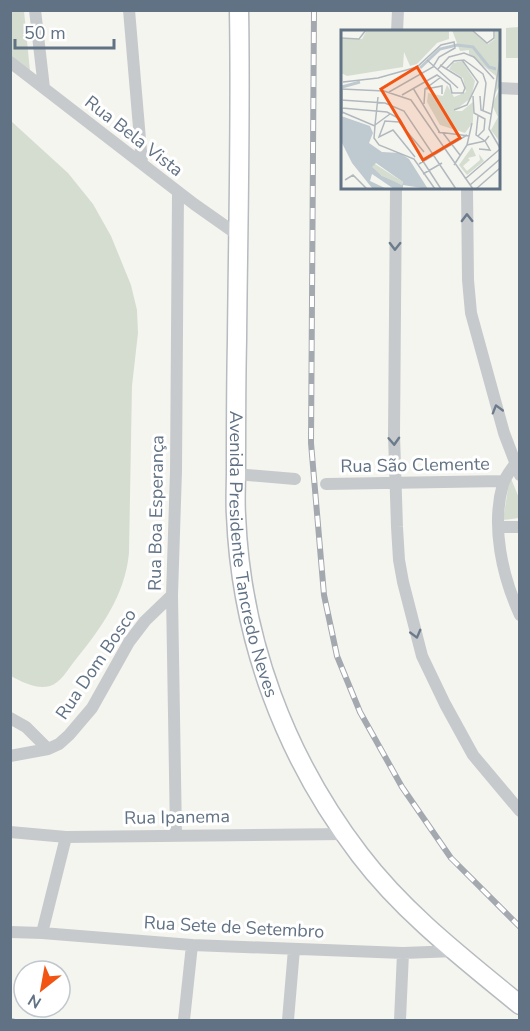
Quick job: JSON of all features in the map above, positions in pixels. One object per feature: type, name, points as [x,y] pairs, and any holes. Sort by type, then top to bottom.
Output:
[{"type":"street","points":[[35,10],[44,88]]},
{"type":"street","points":[[129,10],[142,163]]},
{"type":"street","name":"Avenida Presidente Tancredo Neves","points":[[239,10],[240,161],[236,514],[246,605],[258,652],[282,723],[318,792],[372,871],[403,904],[519,1005]]},
{"type":"street","points":[[398,10],[398,30]]},
{"type":"street","name":"Rua Bela Vista","points":[[10,62],[178,192],[238,235]]},
{"type":"street","points":[[500,88],[519,88]]},
{"type":"street","points":[[396,189],[394,435],[399,560],[422,656],[473,755],[519,811]]},
{"type":"street","points":[[467,189],[468,280],[471,313],[504,434],[517,470],[504,481],[498,515],[505,571],[519,615]]},
{"type":"street","name":"Rua Boa Esperança","points":[[176,835],[172,595],[176,471],[178,192]]},
{"type":"street","points":[[236,474],[295,479]]},
{"type":"street","name":"Rua São Clemente","points":[[326,484],[504,481]]},
{"type":"street","points":[[499,527],[519,527]]},
{"type":"street","name":"Rua Dom Bosco","points":[[10,756],[59,744],[73,731],[98,699],[129,642],[145,621],[172,595]]},
{"type":"street","points":[[10,718],[26,727],[48,748]]},
{"type":"street","name":"Rua Ipanema","points":[[10,832],[66,837],[345,834]]},
{"type":"street","points":[[42,933],[66,837]]},
{"type":"street","name":"Rua Sete de Setembro","points":[[10,932],[192,945],[403,953],[456,951]]},
{"type":"street","points":[[184,1020],[192,945]]},
{"type":"street","points":[[288,1020],[294,949]]},
{"type":"street","points":[[400,1020],[403,953]]},
{"type":"shaded area","points":[[11,11],[24,11],[30,71],[11,57]]},
{"type":"shaded area","points":[[519,27],[519,58],[506,58],[506,28]]},
{"type":"shaded area","points":[[11,121],[68,173],[93,204],[111,236],[131,285],[137,310],[138,333],[132,386],[127,569],[117,598],[93,638],[63,676],[54,684],[45,687],[30,685],[11,676]]},
{"type":"shaded area","points":[[510,476],[519,498],[519,518],[503,520]]},
{"type":"railway","points":[[314,10],[311,443],[324,595],[337,656],[360,712],[402,787],[451,858],[520,927]]}]
